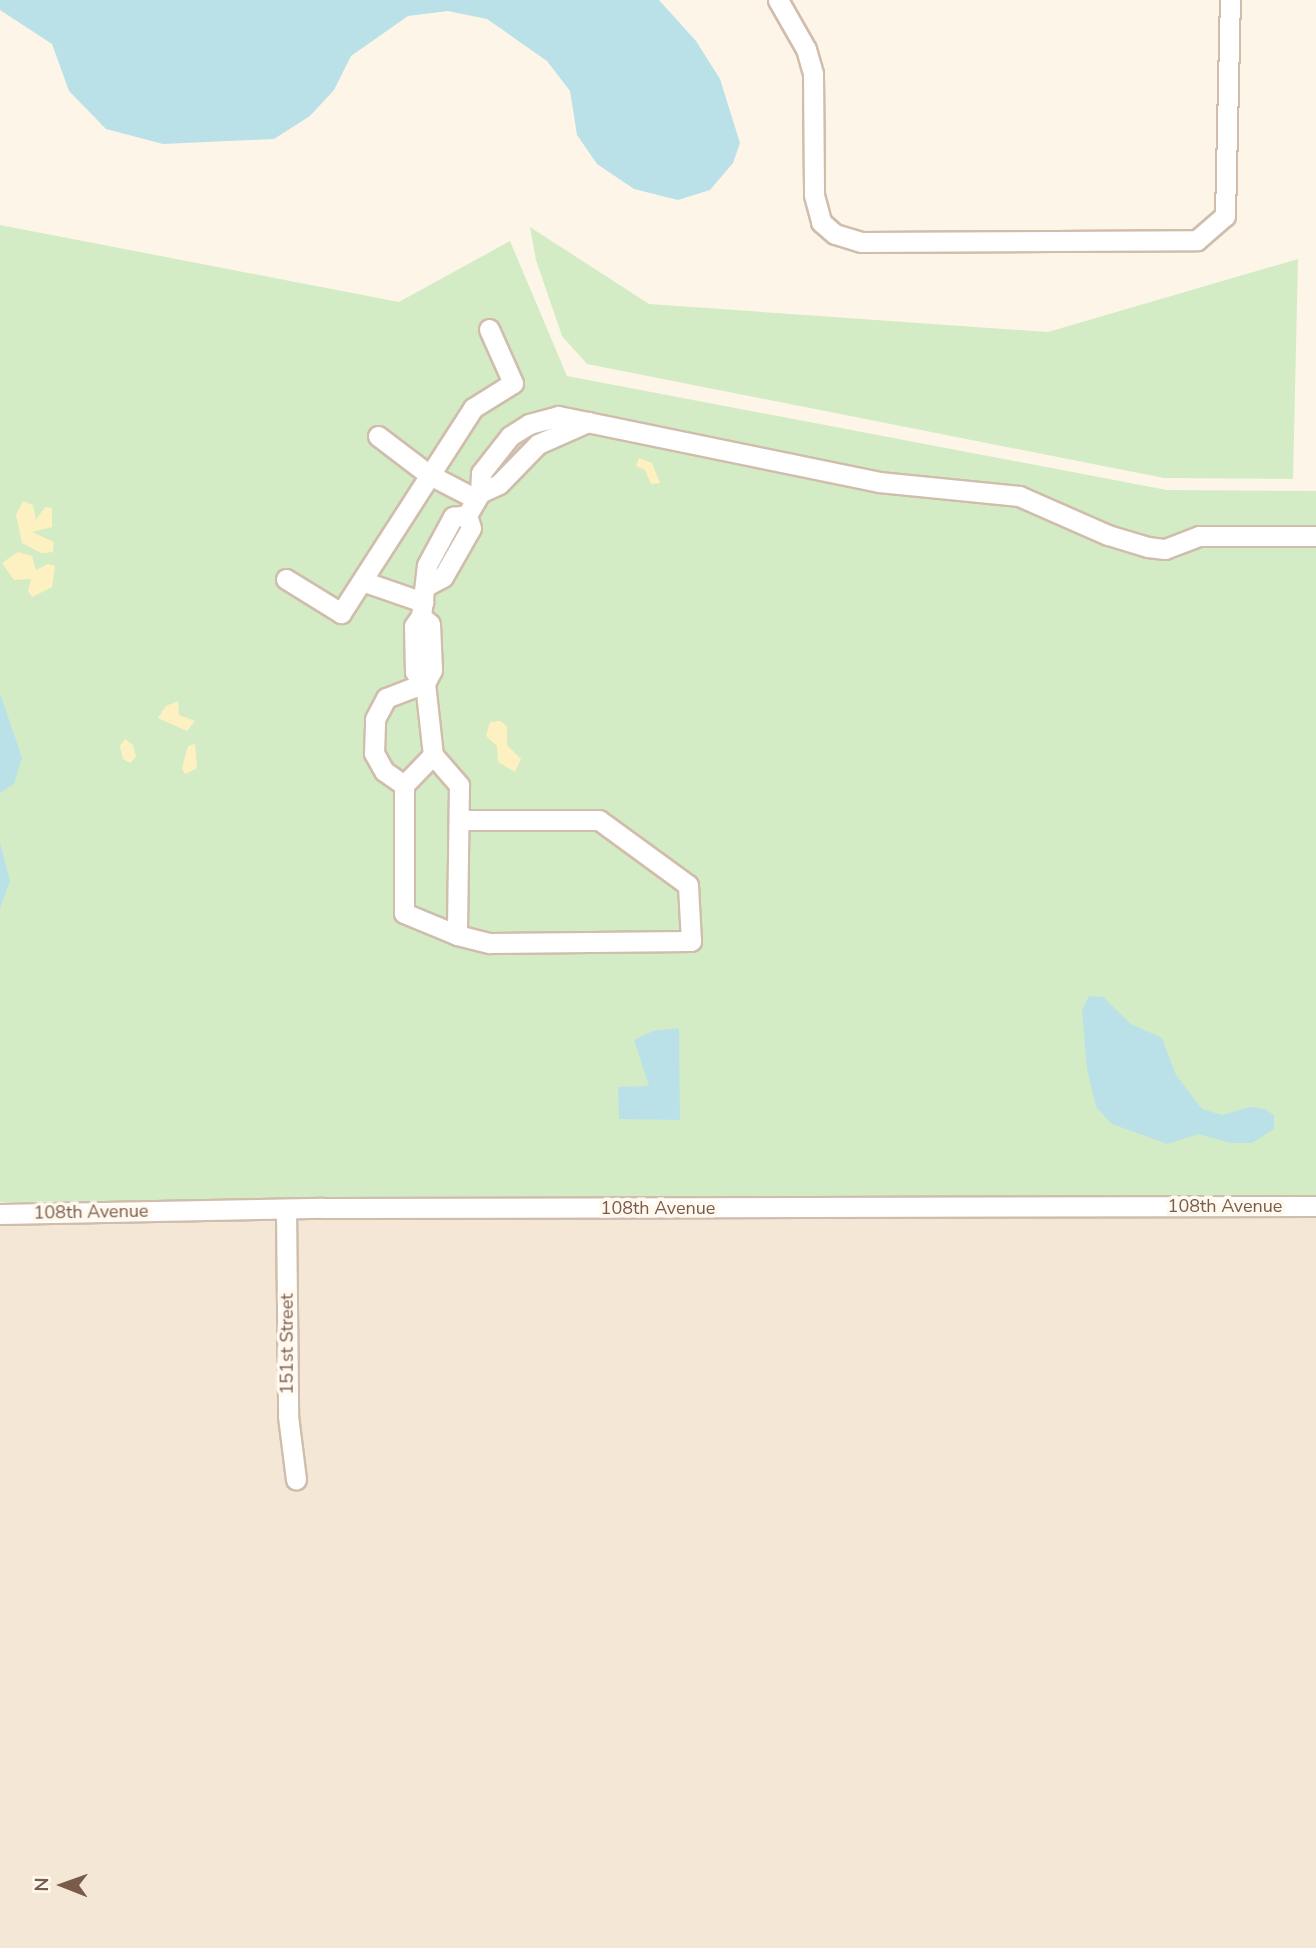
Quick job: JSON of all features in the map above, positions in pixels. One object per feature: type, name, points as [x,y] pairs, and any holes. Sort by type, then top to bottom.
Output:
[{"type":"street","points":[[778,0],[806,49],[813,74],[814,195],[821,222],[835,233],[861,242],[1164,242],[1197,240],[1225,216],[1230,0]]},
{"type":"street","points":[[286,579],[341,613],[428,474],[473,408],[513,383],[489,329]]},
{"type":"street","points":[[424,602],[443,577],[471,528],[475,502],[499,484],[538,444],[588,422],[879,482],[1019,496],[1108,535],[1148,547],[1166,549],[1199,536],[1316,536]]},
{"type":"street","points":[[378,436],[428,474],[475,502]]},
{"type":"street","points":[[362,581],[424,602]]},
{"type":"street","points":[[424,602],[430,624],[432,670],[425,683],[433,755],[459,785],[457,934]]},
{"type":"street","points":[[404,785],[384,771],[374,753],[375,719],[386,698],[425,683]]},
{"type":"street","points":[[433,755],[404,785],[404,913],[457,934],[490,943],[691,941],[688,885],[599,820],[458,820]]},
{"type":"street","name":"108th Avenue","points":[[0,1214],[286,1209],[1316,1206]]},
{"type":"street","name":"151st Street","points":[[286,1209],[288,1416],[296,1479]]},
{"type":"shaded area","points":[[316,1214],[1316,1217],[1316,1948],[0,1948],[0,1224]]},
{"type":"green space","points":[[0,225],[399,302],[510,241],[567,376],[1167,490],[1316,491],[1316,1196],[0,1202]]},
{"type":"green space","points":[[530,227],[649,304],[1048,332],[1298,259],[1293,479],[1164,478],[587,364],[562,336],[536,260]]},
{"type":"sand","points":[[639,458],[652,463],[660,483],[651,484],[645,470],[636,466]]},
{"type":"sand","points":[[23,501],[33,505],[36,520],[45,507],[52,508],[52,527],[32,532],[54,542],[53,552],[41,553],[22,543],[16,515]]},
{"type":"sand","points":[[18,552],[32,556],[36,570],[48,564],[55,566],[52,587],[32,597],[28,591],[31,579],[14,580],[2,563]]},
{"type":"sand","points":[[178,701],[179,715],[195,721],[187,731],[158,718],[166,706]]},
{"type":"sand","points":[[500,721],[507,726],[507,745],[521,759],[515,772],[498,762],[497,746],[486,736],[490,722]]},
{"type":"sand","points":[[125,739],[133,745],[136,757],[130,763],[123,759],[120,746]]},
{"type":"sand","points":[[195,744],[197,768],[185,774],[182,768],[188,746]]},
{"type":"water","points":[[0,0],[659,0],[696,41],[720,79],[740,143],[733,163],[710,190],[678,200],[634,189],[597,164],[577,135],[570,91],[547,61],[487,19],[448,11],[408,16],[351,56],[334,90],[310,116],[274,139],[163,144],[106,129],[69,91],[52,44],[0,10]]},
{"type":"water","points":[[0,693],[22,758],[14,784],[0,793]]},
{"type":"water","points":[[0,842],[10,881],[0,909]]},
{"type":"water","points":[[1089,996],[1103,997],[1131,1024],[1162,1038],[1176,1075],[1202,1109],[1222,1115],[1250,1107],[1265,1109],[1274,1115],[1274,1129],[1252,1143],[1230,1143],[1199,1134],[1167,1144],[1112,1124],[1096,1107],[1087,1069],[1082,1010]]},
{"type":"water","points":[[679,1028],[680,1120],[619,1119],[618,1087],[649,1086],[634,1040],[653,1031]]}]
